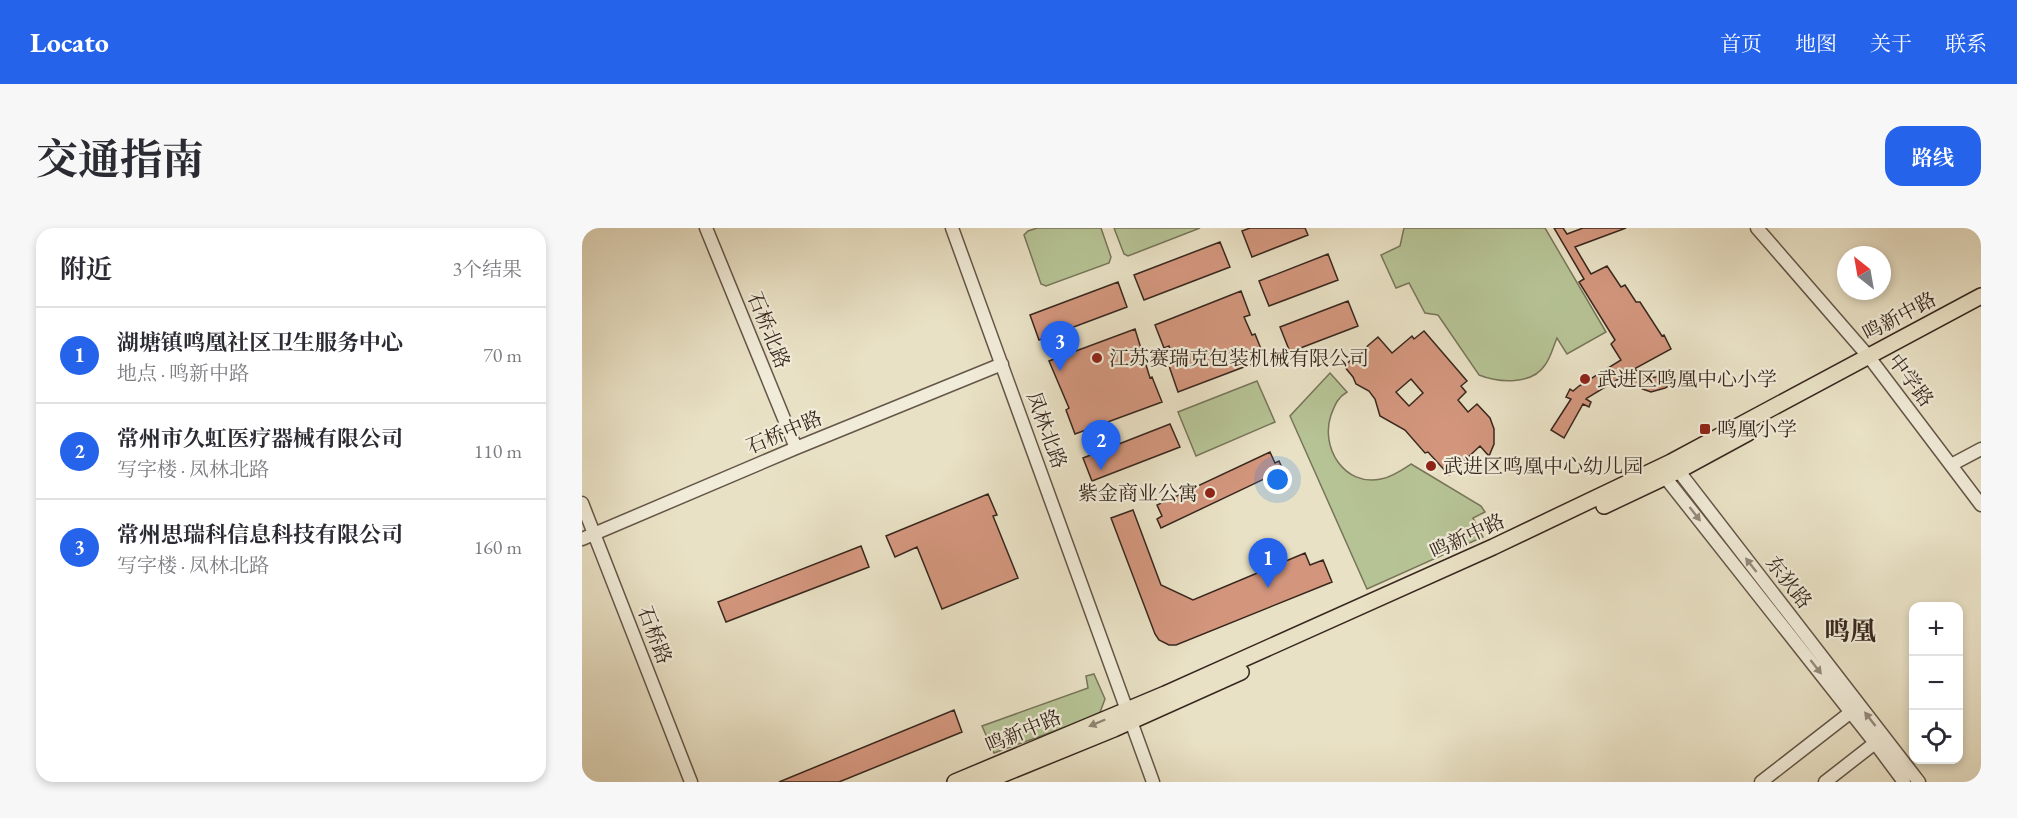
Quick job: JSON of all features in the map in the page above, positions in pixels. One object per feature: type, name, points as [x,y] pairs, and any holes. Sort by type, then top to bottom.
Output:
[{"type":"main road","name":"鸣新中路","points":[[1872,361],[1981,296]]},
{"type":"main road","name":"鸣新中路","points":[[984,782],[1381,598],[1668,470],[1872,361],[1981,307]]},
{"type":"main road","name":"鸣新中路","points":[[955,782],[1129,716]]},
{"type":"street","name":"石桥北路","points":[[706,228],[796,448]]},
{"type":"street","name":"凤林北路","points":[[952,228],[1153,782]]},
{"type":"street","name":"中学路","points":[[1757,228],[1872,361],[1981,506]]},
{"type":"street","name":"石桥中路","points":[[582,539],[1002,364]]},
{"type":"street","points":[[1951,465],[1981,449]]},
{"type":"street","name":"东狄路","points":[[1668,470],[1904,782]]},
{"type":"street","name":"东狄路","points":[[1668,470],[1919,782]]},
{"type":"street","name":"石桥路","points":[[582,503],[691,782]]},
{"type":"street","points":[[1761,782],[1851,712]]},
{"type":"street","points":[[1825,782],[1875,743]]},
{"type":"green space","points":[[1037,228],[1101,228],[1111,257],[1109,263],[1046,286],[1041,284],[1024,235]]},
{"type":"green space","points":[[1114,228],[1200,228],[1128,256],[1124,254]]},
{"type":"green space","points":[[1404,228],[1545,228],[1606,332],[1567,354],[1557,338],[1545,365],[1539,372],[1524,379],[1505,381],[1479,375],[1438,315],[1425,313],[1409,283],[1396,288],[1381,255],[1400,246]]},
{"type":"green space","points":[[1330,373],[1347,392],[1335,405],[1328,427],[1332,451],[1346,471],[1368,480],[1381,479],[1411,464],[1481,506],[1485,512],[1473,518],[1483,537],[1367,589],[1290,416]]},
{"type":"green space","points":[[1257,381],[1275,422],[1196,456],[1178,412]]},
{"type":"green space","points":[[1094,674],[1105,699],[1099,715],[994,753],[982,726],[1088,688],[1086,676]]},
{"type":"building","points":[[1250,228],[1305,228],[1308,235],[1252,257],[1242,231]]},
{"type":"building","points":[[1554,228],[1563,228],[1567,234],[1583,228],[1626,228],[1575,247],[1591,274],[1607,266],[1621,287],[1625,285],[1636,302],[1640,302],[1662,336],[1664,335],[1671,349],[1634,369],[1649,378],[1669,370],[1675,383],[1651,392],[1637,387],[1625,375],[1586,399],[1591,402],[1589,407],[1583,404],[1564,438],[1551,430],[1571,399],[1566,397],[1570,389],[1573,391],[1621,360],[1611,344],[1615,340],[1579,282],[1584,279]]},
{"type":"building","points":[[1220,242],[1230,267],[1144,300],[1134,275]]},
{"type":"building","points":[[1328,254],[1338,280],[1269,306],[1259,281]]},
{"type":"building","points":[[1118,282],[1127,307],[1039,340],[1030,315]]},
{"type":"building","points":[[1241,291],[1250,315],[1244,317],[1252,335],[1255,334],[1265,359],[1178,392],[1169,366],[1175,364],[1169,346],[1164,348],[1155,325]]},
{"type":"building","points":[[1348,301],[1358,326],[1290,352],[1280,327]]},
{"type":"building","points":[[1135,329],[1150,378],[1152,377],[1162,402],[1075,434],[1066,410],[1069,408],[1049,361]]},
{"type":"building","points":[[1424,331],[1467,381],[1461,386],[1466,392],[1458,400],[1468,412],[1477,404],[1490,418],[1494,429],[1494,444],[1489,456],[1480,446],[1449,475],[1405,430],[1380,416],[1375,399],[1369,391],[1356,384],[1344,366],[1378,337],[1392,353],[1412,336],[1414,339]],"holes":[[[1411,379],[1423,393],[1409,406],[1396,392]]]},
{"type":"building","points":[[1170,424],[1180,447],[1092,481],[1083,458]]},
{"type":"building","name":"紫金商业公寓","points":[[1270,452],[1275,463],[1279,461],[1283,470],[1161,528],[1157,519],[1162,516],[1157,505]]},
{"type":"building","points":[[988,494],[997,515],[993,516],[1018,578],[942,609],[917,547],[895,557],[886,536]]},
{"type":"building","points":[[1133,510],[1161,585],[1193,600],[1305,553],[1310,565],[1323,560],[1332,582],[1176,645],[1169,645],[1159,640],[1155,634],[1111,518]]},
{"type":"building","points":[[861,546],[869,567],[726,622],[718,602]]},
{"type":"building","points":[[954,710],[962,732],[839,782],[779,782]]},
{"type":"place","name":"江苏赛瑞克包装机械有限公司","points":[[1097,358]]},
{"type":"place","name":"常州思瑞科信息科技有限公司","points":[[1060,371]]},
{"type":"place","name":"武进区鸣凰中心小学","points":[[1585,379]]},
{"type":"place","name":"鸣凰小学","points":[[1705,429]]},
{"type":"place","name":"武进区鸣凰中心幼儿园","points":[[1431,466]]},
{"type":"place","name":"常州市久虹医疗器械有限公司","points":[[1101,470]]},
{"type":"place","name":"紫金商业公寓","points":[[1210,493]]},
{"type":"place","name":"湖塘镇鸣凰社区卫生服务中心","points":[[1268,588]]},
{"type":"district","name":"鸣凰","points":[[1850,631]]}]
